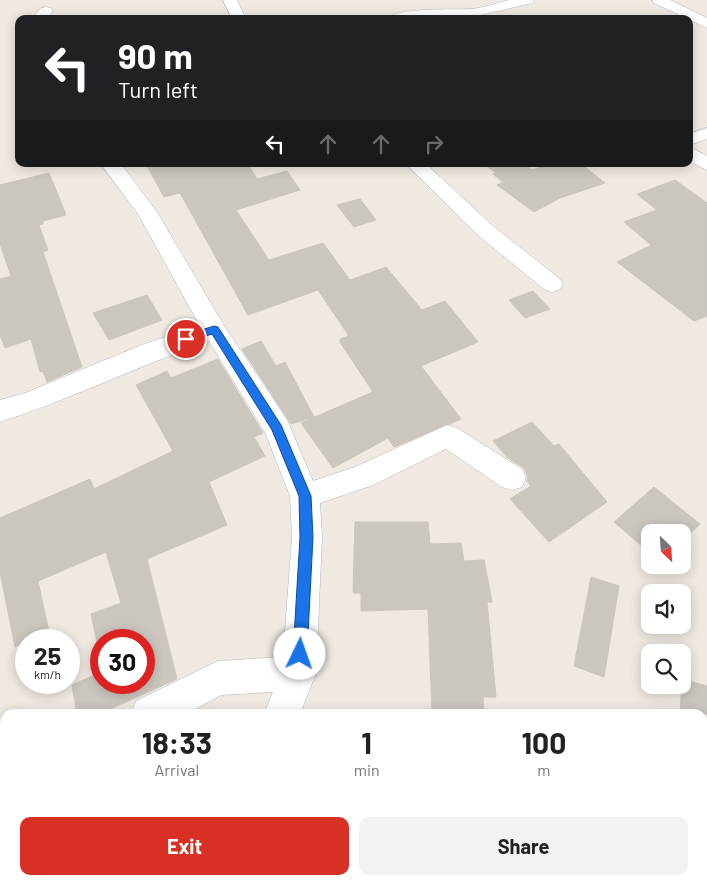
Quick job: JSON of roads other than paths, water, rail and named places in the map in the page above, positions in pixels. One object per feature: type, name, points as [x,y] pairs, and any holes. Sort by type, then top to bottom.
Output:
[{"type":"street","points":[[230,0],[237,15]]},
{"type":"street","points":[[405,15],[434,5],[470,15],[528,0]]},
{"type":"street","points":[[659,0],[689,15]]},
{"type":"street","points":[[693,17],[707,24]]},
{"type":"street","points":[[693,138],[707,133]]},
{"type":"street","points":[[693,155],[707,164]]},
{"type":"street","points":[[113,167],[146,212],[214,330],[277,428],[305,496],[307,537],[299,673],[284,709]]},
{"type":"street","points":[[418,167],[487,232],[552,284]]},
{"type":"street","points":[[0,411],[32,401],[153,351],[214,330]]},
{"type":"street","points":[[305,496],[362,476],[447,436],[512,478]]},
{"type":"street","points":[[159,709],[218,678],[299,673]]}]
